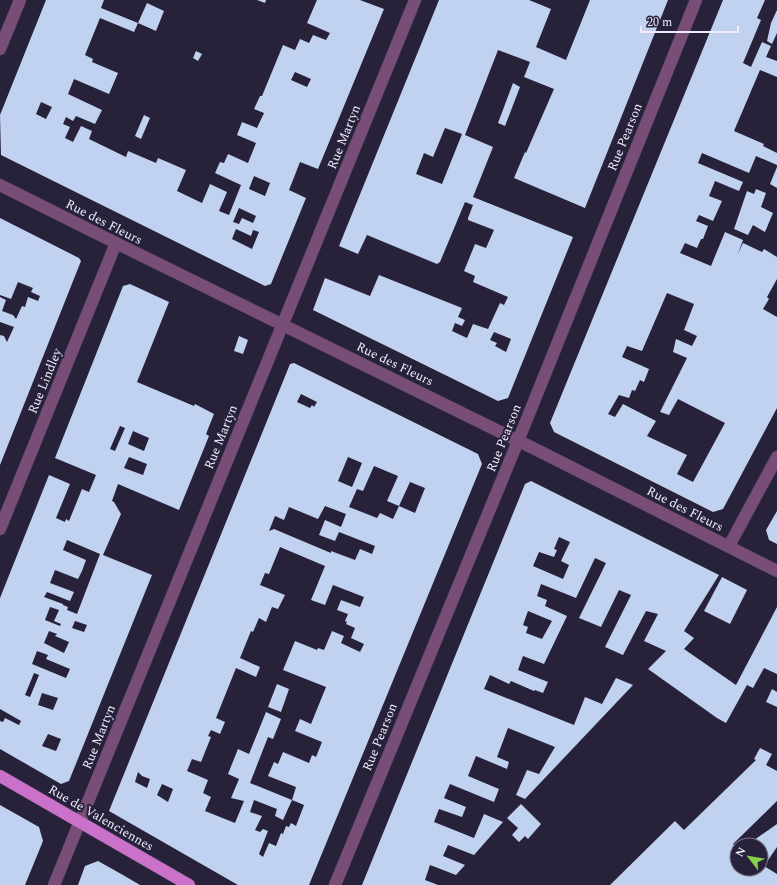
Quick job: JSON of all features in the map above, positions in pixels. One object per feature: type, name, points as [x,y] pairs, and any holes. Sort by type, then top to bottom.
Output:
[{"type":"main road","name":"Rue de Valenciennes","points":[[0,776],[189,885]]},
{"type":"street","points":[[0,49],[20,0]]},
{"type":"street","name":"Rue Martyn","points":[[54,885],[415,0]]},
{"type":"street","name":"Rue Pearson","points":[[335,885],[518,441],[696,0]]},
{"type":"street","name":"Rue des Fleurs","points":[[0,185],[777,571]]},
{"type":"street","name":"Rue Lindley","points":[[0,530],[116,243]]},
{"type":"street","points":[[729,546],[777,457]]},
{"type":"building","points":[[46,0],[104,0],[101,8],[138,23],[134,32],[100,18],[85,55],[93,59],[92,62],[118,73],[109,94],[74,79],[68,94],[102,110],[95,124],[76,116],[73,121],[66,117],[63,124],[70,127],[65,138],[73,142],[81,126],[92,131],[89,139],[126,157],[128,151],[156,163],[158,158],[186,170],[177,191],[202,203],[210,184],[227,192],[219,211],[229,215],[241,185],[215,173],[220,162],[224,163],[228,154],[248,163],[256,143],[237,135],[242,122],[257,128],[264,113],[254,109],[260,96],[262,96],[283,45],[295,50],[300,39],[309,43],[313,35],[326,40],[330,33],[307,23],[317,0],[360,0],[384,9],[318,169],[300,162],[289,190],[306,198],[271,284],[265,286],[1,155],[0,115]],"holes":[[[295,72],[311,79],[307,87],[291,80]],[[41,102],[52,107],[46,119],[36,114]],[[254,176],[270,183],[265,196],[249,189]],[[239,208],[256,216],[253,223],[242,218],[239,224],[233,222]],[[236,229],[251,236],[253,230],[259,232],[252,249],[232,239]]]},
{"type":"building","points":[[257,0],[266,0],[265,3]]},
{"type":"building","points":[[439,0],[529,0],[551,9],[536,47],[566,60],[590,0],[668,0],[585,208],[514,178],[554,89],[524,77],[530,62],[498,50],[465,135],[493,147],[473,197],[573,237],[508,398],[498,401],[313,310],[325,278],[370,296],[379,275],[462,308],[458,317],[465,320],[462,326],[455,323],[452,331],[467,338],[473,324],[488,329],[500,303],[504,305],[508,297],[473,282],[475,276],[464,271],[475,244],[486,248],[494,230],[468,220],[473,205],[465,202],[440,262],[437,264],[367,235],[358,254],[339,246]],"holes":[[[445,128],[462,134],[442,184],[416,174],[424,153],[433,157]],[[494,332],[511,339],[506,352],[495,346],[497,343],[490,340]]]},
{"type":"building","points":[[723,0],[765,0],[757,18],[761,20],[743,63],[751,67],[762,42],[771,46],[766,57],[777,61],[777,77],[760,70],[734,131],[764,144],[763,146],[777,153],[777,165],[756,156],[749,173],[702,153],[698,163],[743,182],[739,191],[715,181],[709,196],[722,201],[713,221],[699,215],[696,221],[708,226],[703,239],[701,239],[697,248],[685,243],[680,253],[711,266],[725,232],[743,240],[738,254],[743,243],[762,252],[764,249],[777,257],[777,279],[767,297],[769,299],[763,309],[777,317],[777,408],[723,509],[713,512],[554,432],[550,423]],"holes":[[[667,293],[694,304],[684,330],[697,336],[692,346],[676,339],[673,352],[687,358],[660,412],[669,415],[678,399],[725,423],[693,482],[677,474],[687,455],[647,436],[656,421],[623,404],[615,417],[608,414],[619,395],[629,398],[632,390],[635,391],[640,380],[644,382],[649,369],[622,357],[627,346],[642,351]]]},
{"type":"building","points":[[147,3],[164,11],[156,31],[138,23]]},
{"type":"building","points":[[777,10],[777,33],[772,44],[767,41],[771,23]]},
{"type":"building","points":[[196,51],[202,54],[198,61],[193,58]]},
{"type":"building","points":[[513,83],[520,87],[505,126],[498,123]]},
{"type":"building","points":[[144,115],[150,118],[141,139],[135,136]]},
{"type":"building","points":[[777,167],[777,188],[770,184]]},
{"type":"building","points":[[756,189],[766,193],[761,207],[773,213],[765,232],[753,225],[748,235],[734,229],[747,191],[754,194]]},
{"type":"building","points":[[0,218],[79,258],[81,261],[0,465],[0,335],[4,336],[7,342],[14,327],[0,322],[0,297],[6,300],[2,311],[13,315],[16,319],[22,306],[25,307],[28,297],[38,301],[40,296],[31,292],[33,288],[18,282],[11,299],[0,295]]},
{"type":"building","points":[[130,284],[169,302],[137,382],[194,406],[195,404],[214,414],[206,434],[209,436],[179,510],[118,484],[112,501],[121,514],[103,555],[152,575],[69,781],[61,784],[0,749],[0,721],[3,722],[5,718],[19,725],[21,721],[0,709],[0,598],[49,475],[70,484],[56,518],[65,522],[66,519],[69,521],[82,489],[89,492],[96,475],[55,458],[123,286]],"holes":[[[120,426],[125,428],[115,451],[110,449]],[[133,431],[149,438],[144,451],[128,444]],[[129,457],[147,464],[143,475],[124,468]],[[67,540],[100,554],[77,614],[67,610],[68,607],[63,604],[44,597],[47,592],[70,601],[74,592],[50,583],[55,570],[78,579],[86,560],[63,550]],[[50,607],[59,610],[54,621],[61,624],[60,626],[45,620]],[[75,621],[87,625],[84,632],[72,628]],[[49,631],[57,634],[55,636],[69,642],[64,653],[44,643]],[[37,651],[48,655],[46,659],[70,669],[66,678],[32,664]],[[34,673],[39,675],[30,697],[25,695]],[[42,693],[58,698],[53,710],[38,705]],[[48,734],[61,739],[56,751],[42,746]]]},
{"type":"building","points":[[239,336],[248,340],[243,354],[234,351]]},
{"type":"building","points":[[294,363],[478,454],[482,464],[309,885],[238,885],[109,811],[290,364]],"holes":[[[301,394],[317,402],[314,407],[312,405],[310,408],[297,402]],[[348,457],[362,463],[352,487],[338,481]],[[374,466],[398,476],[387,501],[399,506],[393,519],[380,513],[377,518],[349,507],[357,489],[363,491]],[[410,482],[425,488],[415,513],[399,506]],[[325,506],[346,514],[341,527],[325,520],[319,535],[335,541],[339,532],[375,546],[372,554],[360,549],[355,560],[331,551],[331,553],[274,529],[269,531],[275,516],[284,520],[289,507],[318,519]],[[280,547],[325,566],[311,600],[325,605],[333,585],[364,597],[360,607],[341,600],[337,610],[348,614],[345,621],[347,622],[346,624],[355,628],[351,638],[364,644],[360,652],[341,643],[344,636],[332,631],[324,650],[318,648],[317,650],[295,641],[283,670],[326,687],[311,724],[300,719],[295,731],[322,742],[316,757],[312,755],[309,763],[283,752],[278,764],[274,762],[268,776],[296,787],[292,800],[250,783],[268,737],[273,739],[281,719],[266,712],[249,754],[238,749],[228,774],[239,779],[231,798],[244,801],[235,823],[205,811],[211,797],[203,793],[208,780],[187,771],[192,759],[201,762],[211,737],[208,736],[211,730],[220,734],[225,722],[216,718],[236,668],[256,677],[260,667],[240,658],[251,631],[253,632],[259,618],[266,622],[272,607],[278,609],[285,595],[260,585],[265,573],[269,574]],[[138,772],[142,776],[150,779],[147,788],[135,782]],[[162,784],[173,789],[168,802],[157,795]],[[254,800],[277,809],[275,816],[283,820],[292,800],[304,805],[296,826],[291,823],[289,827],[286,826],[283,834],[281,833],[276,846],[269,843],[263,857],[259,854],[268,831],[263,829],[260,832],[255,830],[262,816],[250,812]]]},
{"type":"building","points":[[531,481],[719,575],[684,631],[694,638],[684,649],[736,685],[777,607],[777,674],[764,668],[753,688],[747,685],[726,723],[648,669],[666,651],[644,641],[658,614],[646,611],[623,655],[605,647],[631,595],[619,590],[601,627],[579,618],[606,563],[595,558],[576,598],[541,584],[537,596],[547,600],[545,606],[567,616],[544,664],[523,656],[518,670],[548,682],[543,693],[534,691],[511,681],[509,684],[490,675],[484,689],[574,725],[585,697],[602,704],[616,678],[633,685],[525,799],[516,795],[527,770],[539,774],[555,747],[508,728],[497,757],[509,762],[507,769],[476,756],[468,776],[499,789],[494,802],[450,784],[444,798],[466,807],[462,817],[439,809],[434,822],[474,838],[484,814],[503,822],[474,855],[448,845],[443,856],[465,865],[456,875],[430,865],[425,880],[438,885],[362,885],[525,484]],"holes":[[[559,537],[570,542],[561,561],[569,565],[563,579],[533,566],[539,552],[554,557],[557,550],[554,549]],[[528,611],[552,621],[542,639],[526,633],[528,627],[523,625]]]},
{"type":"building","points":[[777,511],[777,544],[769,540],[766,530]]},
{"type":"building","points":[[722,577],[747,590],[730,624],[704,611]]},
{"type":"building","points":[[277,684],[289,689],[281,712],[268,707]]},
{"type":"building","points":[[772,689],[777,692],[777,707],[766,702]]},
{"type":"building","points":[[760,748],[772,754],[766,765],[777,771],[777,801],[740,837],[729,837],[729,877],[769,877],[769,869],[777,874],[777,885],[610,885],[675,821],[684,830],[756,760],[754,759]]},
{"type":"building","points":[[521,804],[541,824],[528,839],[525,836],[519,842],[512,835],[518,828],[507,818]]},
{"type":"building","points":[[0,805],[39,827],[43,841],[25,885],[0,885]]},
{"type":"building","points":[[777,824],[777,847],[769,859],[769,837],[758,837]]},
{"type":"building","points":[[98,861],[140,885],[78,885],[85,866]]}]
